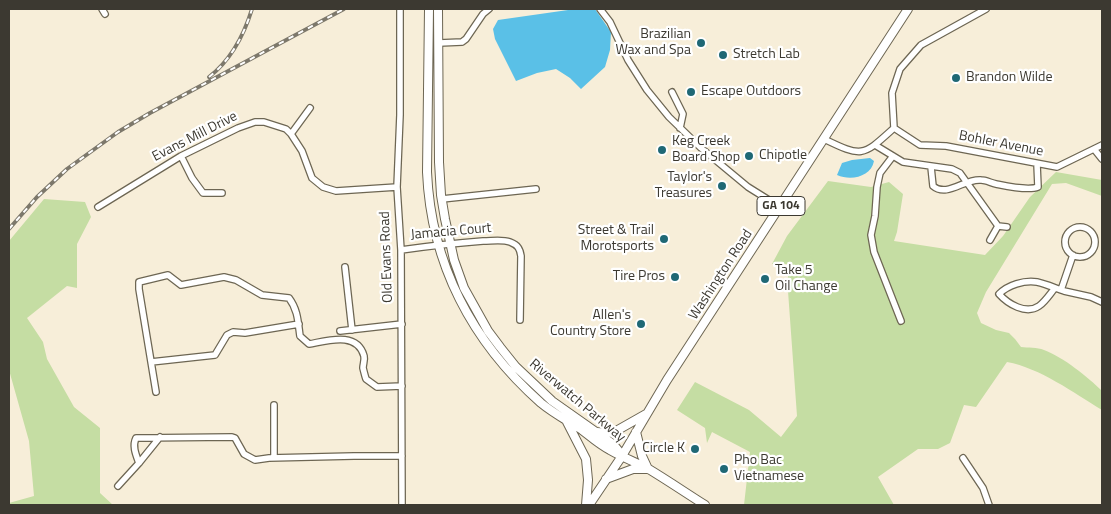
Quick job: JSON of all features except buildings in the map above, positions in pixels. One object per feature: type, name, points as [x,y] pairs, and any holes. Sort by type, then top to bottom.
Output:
[{"type":"main road","name":"Riverwatch Parkway","points":[[429,9],[428,188],[431,217],[438,245],[454,288],[471,322],[480,335],[520,383],[542,403],[610,450],[622,456]]},
{"type":"main road","name":"Riverwatch Parkway","points":[[438,9],[442,199],[454,260],[464,288],[488,331],[516,367],[552,401],[613,444],[622,456]]},
{"type":"main road","name":"Washington Road","points":[[587,505],[622,456],[667,380],[908,9]]},
{"type":"main road","points":[[596,432],[609,433],[616,431],[647,413]]},
{"type":"main road","points":[[566,420],[586,460],[588,480],[587,505]]},
{"type":"main road","points":[[636,432],[642,456],[648,469]]},
{"type":"main road","points":[[622,456],[648,469],[705,505]]},
{"type":"main road","points":[[606,480],[633,469],[648,469]]},
{"type":"street","name":"Old Evans Road","points":[[400,9],[400,115],[397,188],[401,250],[402,505]]},
{"type":"street","points":[[439,43],[462,42],[489,9]]},
{"type":"street","points":[[600,9],[610,22],[628,60],[647,90],[670,117],[701,148],[748,186],[780,207]]},
{"type":"street","points":[[824,139],[853,152],[864,151],[875,145],[894,128],[892,93],[900,68],[921,45],[986,9]]},
{"type":"street","points":[[672,92],[683,114],[680,128]]},
{"type":"street","points":[[310,108],[291,134],[302,151],[312,178],[323,187],[336,191],[397,188]]},
{"type":"street","name":"Evans Mill Drive","points":[[98,207],[181,156],[238,128],[255,122],[264,122],[286,129],[291,134]]},
{"type":"street","name":"Bohler Avenue","points":[[894,128],[920,145],[946,146],[1056,167],[1102,145]]},
{"type":"street","points":[[875,145],[903,162],[952,169],[967,182],[998,226],[1007,227]]},
{"type":"street","points":[[1094,149],[1102,159]]},
{"type":"street","points":[[181,156],[192,178],[204,193],[222,193]]},
{"type":"street","points":[[893,156],[880,173],[871,235],[874,252],[900,321]]},
{"type":"street","points":[[932,167],[933,186],[938,190],[945,190],[967,182],[980,180],[1032,189],[1038,187],[1037,164]]},
{"type":"street","points":[[442,199],[536,189]]},
{"type":"street","points":[[990,240],[998,226]]},
{"type":"street","points":[[1080,227],[1085,228],[1092,234],[1094,239],[1093,248],[1091,252],[1082,256],[1073,255],[1066,247],[1066,238],[1071,230],[1080,227]]},
{"type":"street","name":"Jamacia Court","points":[[401,250],[450,243],[502,240],[517,246],[520,250],[522,263],[520,320]]},
{"type":"street","points":[[1073,255],[1058,289],[1038,307],[1028,310],[1018,308],[1004,300],[999,294],[1004,289],[1015,284],[1036,282],[1058,289],[1091,297],[1102,302]]},
{"type":"street","points":[[345,267],[352,330]]},
{"type":"street","points":[[156,392],[139,282],[168,275],[181,285],[224,277],[236,280],[262,296],[289,298],[297,312],[300,336],[308,344],[344,339],[352,341],[360,348],[364,357],[363,369],[366,379],[376,387],[402,386]]},
{"type":"street","points":[[151,362],[215,354],[227,335],[233,332],[245,333],[299,324]]},
{"type":"street","points":[[340,331],[402,324]]},
{"type":"street","points":[[274,405],[274,458]]},
{"type":"street","points":[[139,462],[135,453],[136,438],[160,437],[232,437],[235,438],[244,454],[255,460],[402,456]]},
{"type":"street","points":[[118,486],[160,437]]},
{"type":"street","points":[[963,458],[983,488],[989,505]]},
{"type":"green space","points":[[1056,172],[1102,180],[1102,196],[1066,183],[1052,184],[986,292],[977,313],[981,323],[996,330],[1009,333],[1021,347],[1038,348],[1051,353],[1083,374],[1102,391],[1102,410],[1044,375],[1007,362],[976,407],[964,405],[950,443],[938,449],[918,449],[878,477],[894,505],[744,505],[750,452],[712,432],[707,443],[705,428],[677,410],[695,382],[749,410],[781,437],[797,416],[788,291],[788,264],[772,264],[787,236],[828,181],[871,187],[889,182],[903,194],[894,241],[985,255],[1003,236],[1030,197]]},
{"type":"green space","points":[[44,199],[85,202],[91,217],[77,244],[77,288],[67,286],[27,318],[43,342],[47,359],[74,407],[100,428],[100,493],[113,505],[9,505],[9,503],[34,496],[29,441],[9,370],[9,241]]},
{"type":"water","points":[[575,9],[595,9],[611,32],[610,50],[605,67],[581,89],[570,78],[556,69],[537,73],[516,81],[495,39],[493,29],[498,20]]},
{"type":"water","points":[[870,158],[874,161],[869,171],[865,174],[848,178],[837,175],[842,163]]},
{"type":"railway","points":[[209,77],[224,63],[236,46],[252,9]]},
{"type":"railway","points":[[9,229],[37,197],[67,169],[118,132],[344,9]]},
{"type":"place","name":"Brazilian Wax and Spa","points":[[701,43]]},
{"type":"place","name":"Stretch Lab","points":[[723,55]]},
{"type":"place","name":"Brandon Wilde","points":[[956,78]]},
{"type":"place","name":"Escape Outdoors","points":[[691,92]]},
{"type":"place","name":"Keg Creek Board Shop","points":[[662,150]]},
{"type":"place","name":"Chipotle","points":[[749,156]]},
{"type":"place","name":"Taylor's Treasures","points":[[722,186]]},
{"type":"place","name":"Street & Trail Morotsports","points":[[664,239]]},
{"type":"place","name":"Tire Pros","points":[[675,277]]},
{"type":"place","name":"Take 5 Oil Change","points":[[765,279]]},
{"type":"place","name":"Allen's Country Store","points":[[641,324]]},
{"type":"place","name":"Circle K","points":[[695,449]]},
{"type":"place","name":"Pho Bac Vietnamese","points":[[724,469]]}]
